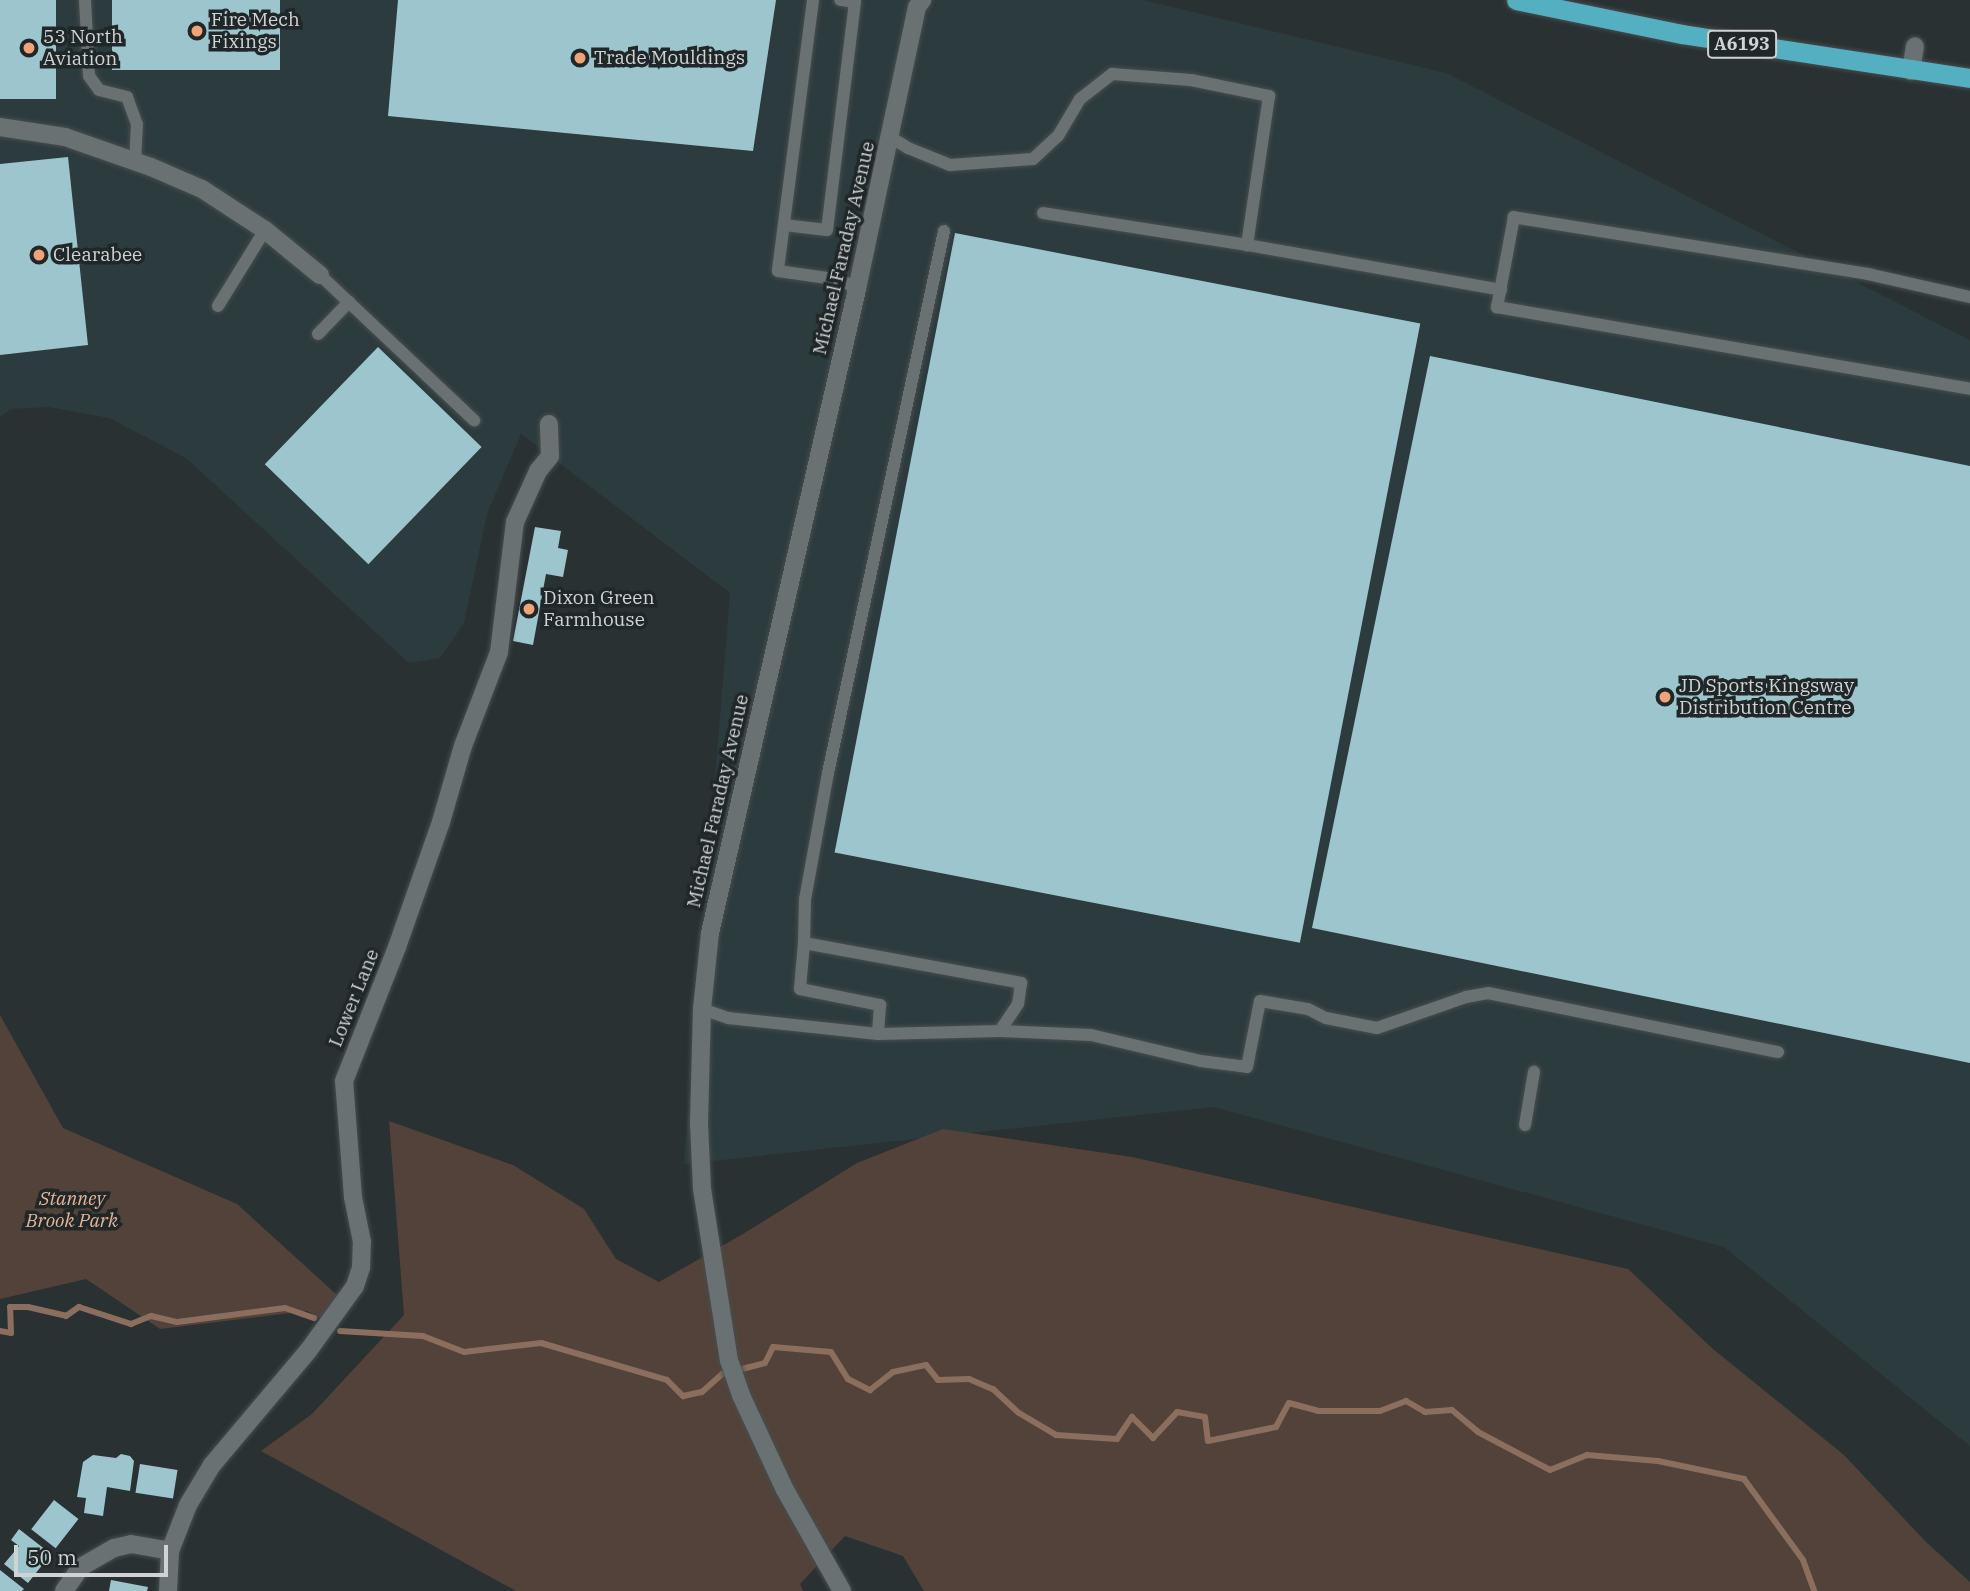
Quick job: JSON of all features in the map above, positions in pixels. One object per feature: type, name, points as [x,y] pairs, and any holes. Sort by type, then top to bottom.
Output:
[{"type":"highway","name":"A6193","points":[[1516,0],[1682,34],[1970,78]]},
{"type":"street","name":"Michael Faraday Avenue","points":[[842,1591],[785,1490],[737,1384],[729,1360],[702,1188],[699,1123],[702,1010],[710,933],[857,289],[918,2]]},
{"type":"street","points":[[1911,71],[1915,46]]},
{"type":"street","points":[[0,127],[65,137],[135,161],[202,189],[265,230],[320,275]]},
{"type":"street","name":"Lower Lane","points":[[168,1591],[170,1551],[188,1505],[212,1465],[308,1351],[355,1286],[362,1242],[353,1197],[344,1081],[397,947],[441,822],[463,746],[499,652],[515,522],[538,471],[550,456],[549,424]]},
{"type":"street","points":[[64,1591],[82,1567],[114,1548],[131,1544],[170,1551]]},
{"type":"lane","points":[[85,0],[89,76],[99,90],[127,97],[137,124],[135,161]]},
{"type":"lane","points":[[813,0],[778,271],[841,280],[857,289]]},
{"type":"lane","points":[[784,225],[827,230],[855,2],[840,0]]},
{"type":"lane","points":[[890,137],[908,148],[950,165],[1033,159],[1058,136],[1080,99],[1112,74],[1191,80],[1269,96],[1247,245]]},
{"type":"lane","points":[[1043,213],[1247,245],[1501,290]]},
{"type":"lane","points":[[1970,297],[1868,274],[1514,217],[1497,307],[1970,389]]},
{"type":"lane","points":[[218,306],[265,230]]},
{"type":"lane","points":[[878,1034],[880,1005],[800,989],[804,899],[828,772],[944,231]]},
{"type":"lane","points":[[320,275],[474,420]]},
{"type":"lane","points":[[318,334],[349,302]]},
{"type":"lane","points":[[804,943],[1021,983],[1018,1004],[1000,1031]]},
{"type":"lane","points":[[702,1010],[727,1018],[878,1034],[1000,1031],[1091,1035],[1201,1060],[1247,1067],[1260,1001],[1308,1009],[1326,1018],[1377,1028],[1466,997],[1488,993],[1778,1052]]},
{"type":"lane","points":[[1525,1125],[1534,1072]]},
{"type":"shaded area","points":[[0,0],[1143,0],[1446,73],[1970,340],[1970,1446],[1724,1247],[1214,1107],[684,1164],[730,593],[521,434],[487,514],[464,623],[440,658],[409,663],[186,458],[109,418],[48,407],[11,409],[0,417]]},
{"type":"green space","name":"Stanney Brook Park","points":[[0,1015],[63,1128],[237,1204],[337,1295],[327,1321],[307,1311],[160,1329],[86,1279],[0,1299]]},
{"type":"green space","points":[[389,1121],[513,1165],[584,1209],[616,1259],[659,1282],[743,1234],[857,1163],[943,1129],[1132,1157],[1628,1269],[1713,1349],[1844,1455],[1926,1542],[1970,1582],[1970,1591],[924,1591],[903,1556],[845,1536],[800,1584],[803,1591],[516,1591],[261,1451],[312,1414],[404,1315]]},
{"type":"building","name":"53 North Aviation","points":[[0,0],[56,0],[56,99],[0,99]]},
{"type":"building","name":"Fire Mech Fixings","points":[[112,0],[280,0],[280,70],[112,70]]},
{"type":"building","name":"Trade Mouldings","points":[[398,0],[776,0],[753,151],[388,116]]},
{"type":"building","name":"Clearabee","points":[[68,157],[88,345],[0,355],[0,164]]},
{"type":"building","points":[[955,233],[1420,323],[1300,943],[835,852]]},
{"type":"building","points":[[378,347],[482,447],[368,564],[265,464]]},
{"type":"building","name":"JD Sports Kingsway Distribution Centre","points":[[1430,356],[1970,466],[1970,1063],[1312,928]]},
{"type":"building","name":"Dixon Green Farmhouse","points":[[535,527],[561,531],[558,548],[568,550],[563,577],[546,574],[533,645],[513,641]]},
{"type":"building","points":[[121,1454],[130,1456],[134,1461],[130,1491],[107,1487],[103,1516],[84,1513],[86,1498],[77,1497],[83,1462],[93,1455],[116,1458]]},
{"type":"building","points":[[140,1464],[178,1470],[173,1499],[135,1493]]},
{"type":"building","points":[[54,1500],[78,1519],[56,1548],[31,1529]]},
{"type":"building","points":[[19,1529],[51,1554],[28,1583],[4,1564],[19,1546],[11,1540]]},
{"type":"building","points":[[0,1570],[24,1589],[0,1591]]},
{"type":"building","points":[[111,1580],[148,1587],[147,1591],[109,1591]]},
{"type":"waterway","points":[[0,1331],[11,1333],[10,1307],[28,1307],[66,1316],[79,1307],[131,1324],[151,1316],[177,1322],[285,1308],[314,1318]]},
{"type":"waterway","points":[[340,1331],[423,1336],[464,1352],[541,1343],[667,1380],[683,1396],[702,1392],[722,1374],[765,1363],[773,1347],[831,1352],[848,1379],[870,1390],[893,1372],[926,1365],[938,1380],[969,1379],[993,1389],[1019,1413],[1056,1435],[1117,1439],[1132,1417],[1153,1438],[1177,1412],[1205,1417],[1208,1441],[1276,1427],[1289,1403],[1318,1411],[1380,1411],[1406,1401],[1425,1412],[1452,1410],[1478,1432],[1550,1470],[1587,1455],[1658,1461],[1744,1479],[1803,1560],[1814,1591]]},
{"type":"place","name":"Fire Mech Fixings","points":[[197,31]]},
{"type":"place","name":"53 North Aviation","points":[[29,48]]},
{"type":"place","name":"Trade Mouldings","points":[[580,58]]},
{"type":"place","name":"Clearabee","points":[[39,255]]},
{"type":"place","name":"Dixon Green Farmhouse","points":[[529,609]]},
{"type":"place","name":"JD Sports Kingsway Distribution Centre","points":[[1665,697]]}]
